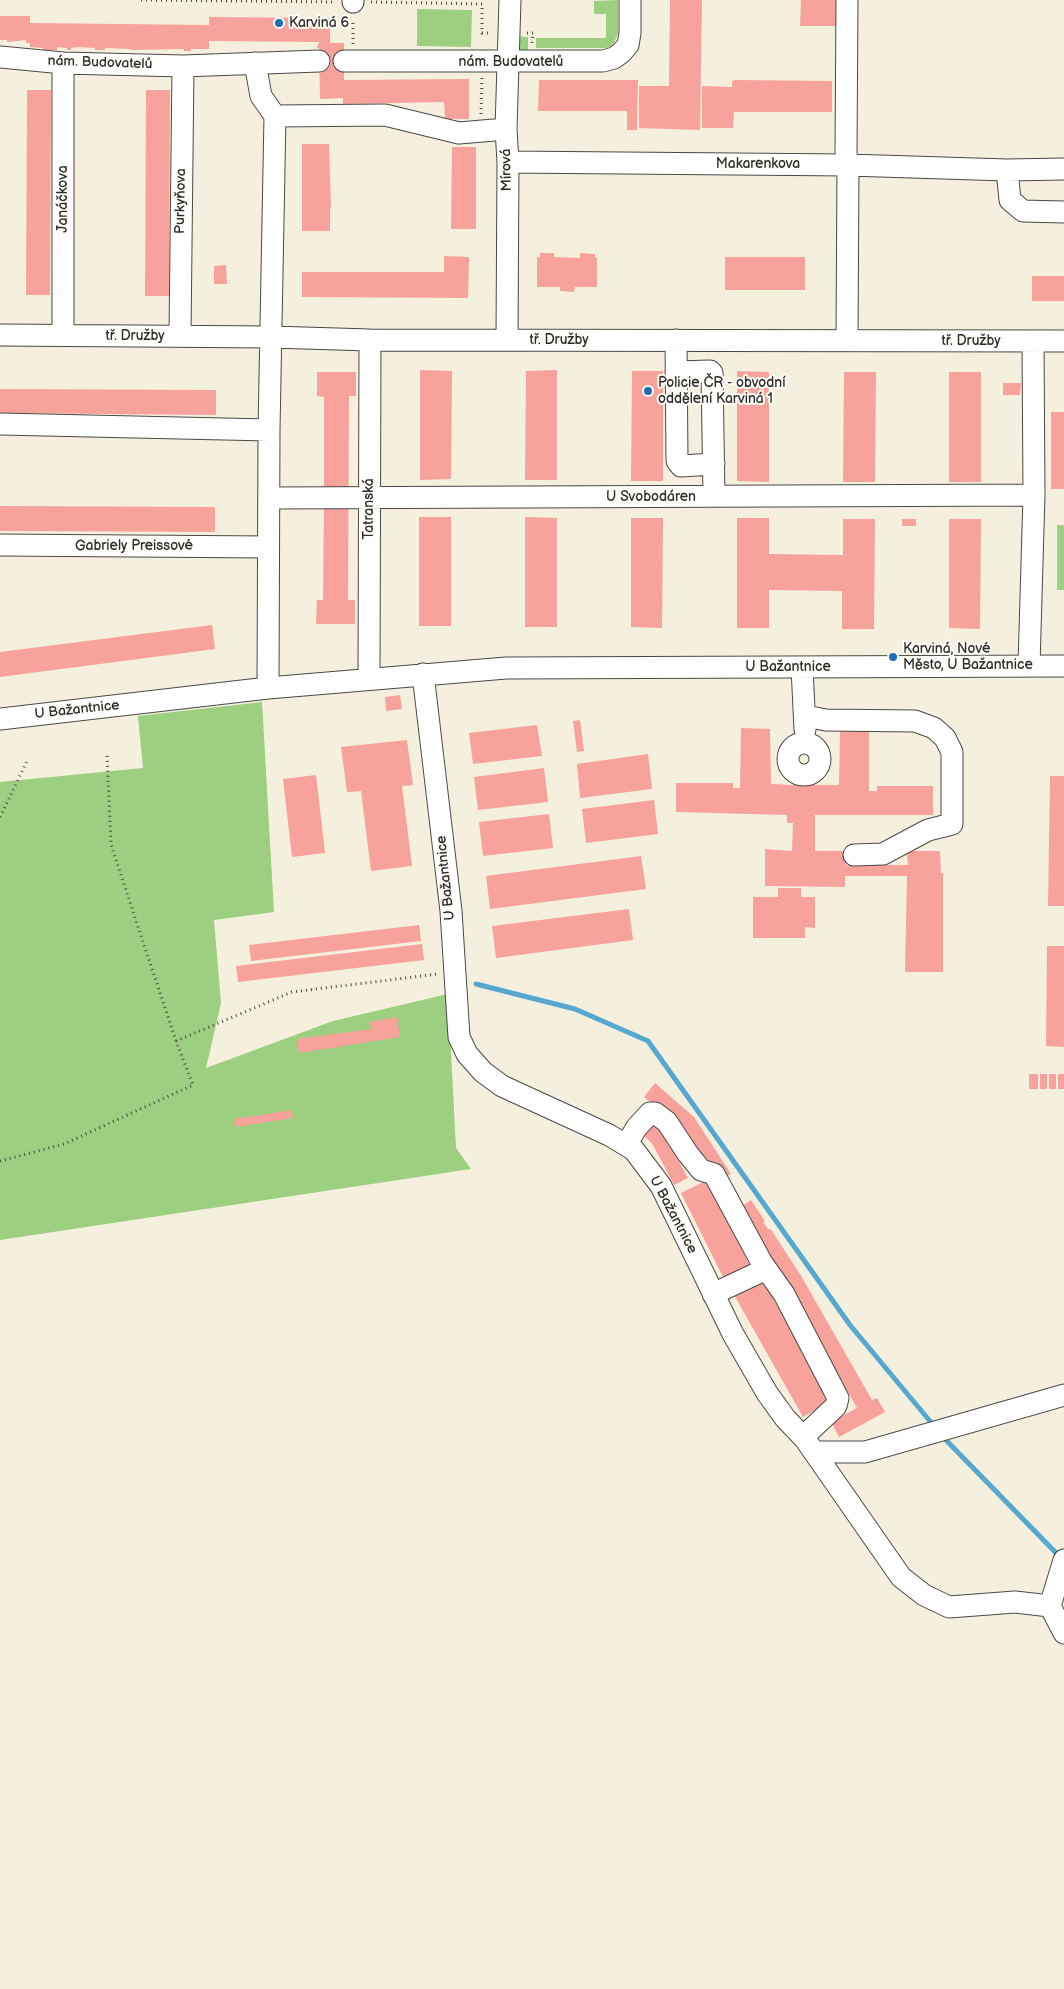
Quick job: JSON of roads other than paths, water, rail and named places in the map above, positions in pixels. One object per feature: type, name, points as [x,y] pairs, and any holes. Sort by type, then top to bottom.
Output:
[{"type":"street","name":"Mírová","points":[[507,340],[508,162],[506,129],[510,0]]},
{"type":"street","name":"nám. Budovatelů","points":[[348,61],[603,61],[614,58],[628,45],[630,0]]},
{"type":"street","points":[[847,0],[847,340]]},
{"type":"street","name":"nám. Budovatelů","points":[[0,56],[63,63],[183,66],[319,61]]},
{"type":"street","name":"Janáčkova","points":[[63,63],[63,335]]},
{"type":"street","points":[[256,63],[261,96],[275,116],[269,430],[268,688]]},
{"type":"street","name":"Purkyňova","points":[[180,336],[183,66]]},
{"type":"street","points":[[275,116],[385,115],[459,133],[506,129]]},
{"type":"street","name":"Makarenkova","points":[[508,162],[848,165],[1007,170],[1064,169]]},
{"type":"street","points":[[1007,170],[1010,200],[1023,211],[1064,212]]},
{"type":"street","name":"tř. Družby","points":[[0,335],[271,336],[370,340],[1064,341]]},
{"type":"street","name":"Tatranská","points":[[369,679],[370,340]]},
{"type":"street","points":[[676,340],[678,465],[714,464]]},
{"type":"street","points":[[1029,665],[1034,495],[1033,341]]},
{"type":"street","points":[[676,372],[710,371],[712,373],[714,496]]},
{"type":"street","points":[[0,424],[269,430]]},
{"type":"street","name":"U Svobodáren","points":[[269,498],[1034,495]]},
{"type":"street","name":"Gabriely Preissové","points":[[0,545],[268,547]]},
{"type":"street","name":"U Bažantnice","points":[[0,718],[268,688],[506,668],[1064,666]]},
{"type":"street","points":[[802,667],[805,743]]},
{"type":"street","name":"U Bažantnice","points":[[423,674],[451,911],[459,1037],[467,1054],[483,1072],[502,1086],[609,1135],[634,1150],[661,1186],[733,1334],[767,1393],[784,1418],[809,1444],[901,1577],[924,1595],[949,1607],[1015,1602],[1050,1606]]},
{"type":"street","points":[[805,716],[826,720],[915,721],[934,728],[945,738],[952,752],[952,824],[928,830],[883,854],[854,855]]},
{"type":"street","points":[[626,1146],[637,1127],[650,1113],[655,1113],[667,1122],[701,1170],[714,1174],[762,1263],[784,1294],[838,1398],[836,1406],[809,1444],[865,1452],[1064,1395]]},
{"type":"street","points":[[713,1294],[760,1272],[762,1263]]},
{"type":"street","points":[[1062,1564],[1050,1606],[1064,1632]]},
{"type":"waterway","points":[[476,984],[575,1009],[648,1041],[850,1325],[934,1426]]},
{"type":"waterway","points":[[941,1435],[1061,1558]]},
{"type":"place","name":"Karviná 6","points":[[279,23]]},
{"type":"place","name":"Policie ČR - obvodní oddělení Karviná 1","points":[[648,391]]},
{"type":"place","name":"Karviná, Nové Město, U Bažantnice","points":[[893,657]]}]
